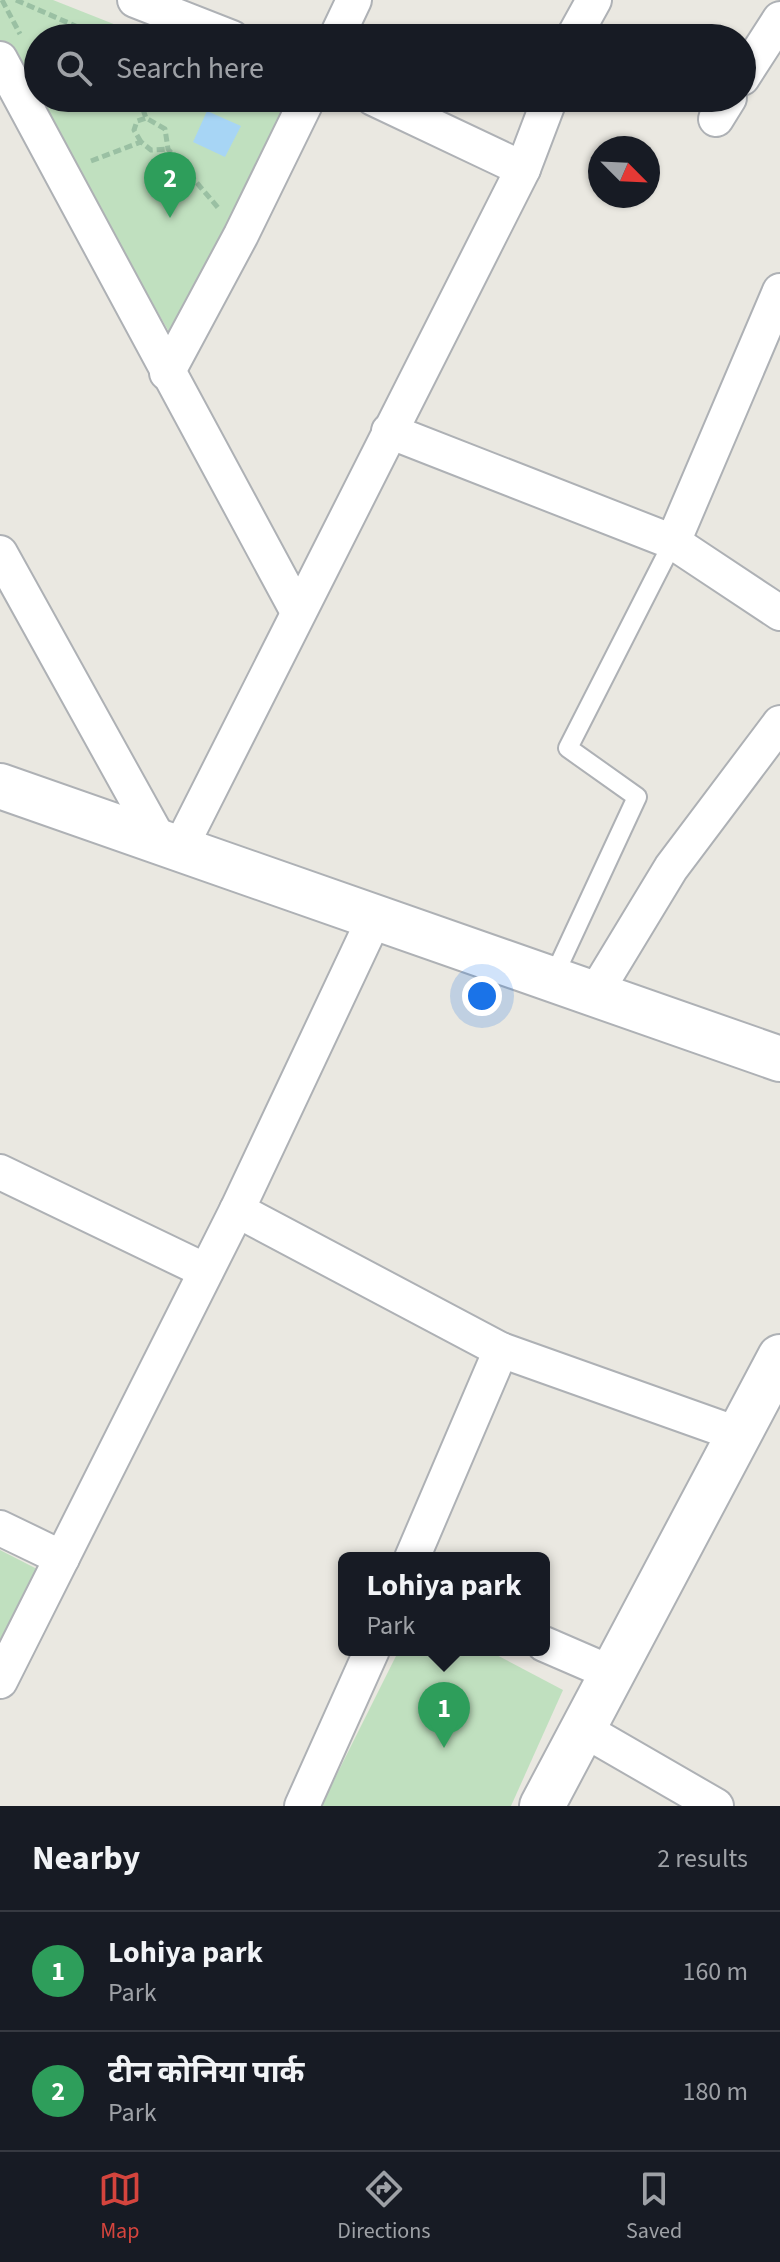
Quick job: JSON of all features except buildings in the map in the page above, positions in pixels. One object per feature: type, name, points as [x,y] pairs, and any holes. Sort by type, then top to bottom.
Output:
[{"type":"street","points":[[135,0],[196,24]]},
{"type":"street","points":[[343,24],[354,0]]},
{"type":"street","points":[[581,24],[594,0]]},
{"type":"street","points":[[756,56],[780,19]]},
{"type":"street","points":[[0,59],[24,104]]},
{"type":"street","points":[[28,112],[298,612]]},
{"type":"street","points":[[167,373],[241,235],[301,112]]},
{"type":"street","points":[[403,112],[523,169]]},
{"type":"street","points":[[170,844],[298,612],[523,169],[545,112]]},
{"type":"street","points":[[673,542],[771,334],[780,291]]},
{"type":"street","points":[[389,431],[673,542],[780,613]]},
{"type":"street","points":[[0,553],[170,844]]},
{"type":"street","points":[[594,995],[671,868],[780,723]]},
{"type":"street","points":[[0,786],[780,1059]]},
{"type":"street","points":[[0,1681],[237,1210],[374,919]]},
{"type":"street","points":[[0,1172],[206,1271]]},
{"type":"street","points":[[237,1210],[501,1350],[737,1434]]},
{"type":"street","points":[[415,1552],[501,1350]]},
{"type":"street","points":[[542,1806],[780,1357]]},
{"type":"street","points":[[0,1528],[62,1558]]},
{"type":"street","points":[[550,1647],[611,1673]]},
{"type":"street","points":[[302,1806],[369,1656]]},
{"type":"street","points":[[581,1728],[716,1806]]},
{"type":"lane","points":[[552,980],[637,797],[568,748],[673,542]]},
{"type":"path","points":[[16,0],[71,24]]},
{"type":"path","points":[[144,112],[146,118],[165,129],[168,149],[222,212],[214,225]]},
{"type":"path","points":[[146,118],[137,121],[134,130],[141,142],[151,150],[168,149]]},
{"type":"path","points":[[96,175],[89,162],[141,142]]},
{"type":"green space","points":[[0,0],[53,0],[114,24],[24,24],[24,81],[0,40]]},
{"type":"green space","points":[[42,112],[293,112],[172,337]]},
{"type":"green space","points":[[0,1550],[37,1569],[0,1641]]},
{"type":"green space","points":[[396,1656],[498,1656],[563,1690],[511,1806],[321,1806]]},
{"type":"water","points":[[207,112],[241,126],[225,157],[193,142]]},
{"type":"place","name":"टीन कोनिया पार्क","points":[[170,218]]},
{"type":"place","name":"Lohiya park","points":[[444,1748]]}]
